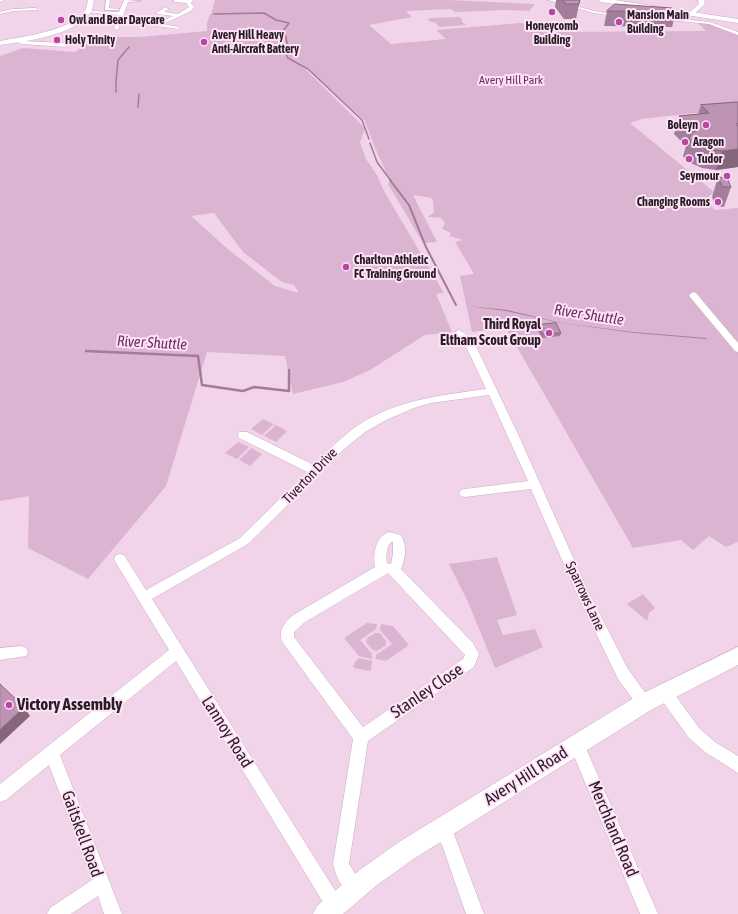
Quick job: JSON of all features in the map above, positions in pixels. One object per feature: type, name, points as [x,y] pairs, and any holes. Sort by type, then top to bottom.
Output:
[{"type":"main road","points":[[601,0],[738,21]]},
{"type":"street","points":[[0,43],[60,30],[81,18],[87,12],[91,0]]},
{"type":"street","points":[[108,0],[107,9],[122,11]]},
{"type":"street","points":[[170,0],[177,0],[176,2],[179,3],[190,1],[192,6],[178,16],[155,26],[177,28]]},
{"type":"street","points":[[550,0],[594,12],[628,16]]},
{"type":"street","points":[[692,14],[702,4],[701,0]]},
{"type":"street","points":[[116,29],[126,1],[139,1]]},
{"type":"street","points":[[165,8],[166,9],[157,14],[178,16]]},
{"type":"street","points":[[0,13],[13,10],[36,9]]},
{"type":"street","points":[[87,12],[122,11]]},
{"type":"street","points":[[656,18],[710,23],[738,34]]},
{"type":"street","points":[[17,40],[22,42],[67,47],[75,40]]},
{"type":"street","points":[[693,295],[738,349]]},
{"type":"street","name":"Sparrows Lane","points":[[459,333],[467,338],[535,484],[582,592],[623,674],[644,703]]},
{"type":"street","name":"Tiverton Drive","points":[[145,597],[244,541],[315,472],[339,446],[361,429],[382,417],[410,406],[431,400],[492,392]]},
{"type":"street","points":[[243,435],[315,472]]},
{"type":"street","points":[[465,493],[535,484]]},
{"type":"street","name":"Lannoy Road","points":[[120,559],[145,597],[330,910]]},
{"type":"street","name":"Stanley Close","points":[[388,569],[468,647],[472,654],[472,659],[361,737],[288,639],[287,635],[290,626],[300,618],[388,569]]},
{"type":"street","points":[[0,654],[22,652]]},
{"type":"street","points":[[0,794],[177,652]]},
{"type":"street","name":"Avery Hill Road","points":[[330,910],[407,850],[440,829],[644,703],[738,656]]},
{"type":"street","points":[[665,693],[694,733],[710,747],[738,765]]},
{"type":"street","points":[[356,889],[343,872],[341,864],[361,737]]},
{"type":"street","name":"Merchland Road","points":[[577,744],[649,914]]},
{"type":"street","name":"Gaitskell Road","points":[[52,753],[113,914]]},
{"type":"street","points":[[440,829],[448,840],[474,914]]},
{"type":"street","points":[[56,914],[101,884]]},
{"type":"green space","name":"Avery Hill Park","points":[[215,0],[448,0],[535,4],[529,11],[505,10],[455,12],[451,9],[406,11],[412,17],[369,25],[391,44],[446,39],[436,30],[521,23],[528,24],[545,32],[706,31],[697,22],[711,24],[738,35],[738,109],[642,119],[630,123],[714,192],[708,197],[714,210],[738,208],[738,542],[726,547],[709,536],[693,550],[681,540],[633,548],[506,328],[472,332],[460,276],[474,274],[455,242],[463,240],[449,236],[451,233],[442,229],[445,223],[441,218],[428,217],[434,212],[433,200],[431,198],[413,195],[437,242],[423,243],[388,184],[390,181],[365,121],[293,57],[365,128],[360,142],[366,159],[377,175],[384,191],[444,293],[436,294],[452,332],[425,335],[370,370],[343,382],[293,394],[285,356],[207,352],[166,486],[88,579],[28,548],[29,496],[0,501],[0,56],[23,48],[75,52],[94,39],[76,37],[94,34],[140,37],[207,31],[207,23]],"holes":[[[214,213],[243,252],[282,282],[294,285],[299,293],[275,286],[229,250],[191,216]]]},
{"type":"green space","points":[[459,17],[466,25],[439,27],[435,22],[431,22],[427,19],[431,18]]},
{"type":"green space","points":[[263,419],[274,424],[262,435],[251,429]]},
{"type":"green space","points":[[276,425],[287,431],[276,442],[264,436]]},
{"type":"green space","points":[[238,442],[249,447],[237,459],[225,453]]},
{"type":"green space","points":[[251,448],[262,454],[250,466],[239,460]]},
{"type":"green space","points":[[497,557],[517,615],[497,620],[503,635],[535,629],[543,647],[495,668],[468,602],[449,564]]},
{"type":"green space","points":[[643,594],[655,608],[649,613],[647,621],[627,604]]},
{"type":"green space","points":[[367,623],[377,624],[376,629],[360,640],[372,654],[372,659],[359,656],[344,638]]},
{"type":"green space","points":[[381,624],[393,626],[409,645],[386,661],[376,659],[376,655],[392,644],[380,630]]},
{"type":"green space","points":[[375,633],[380,633],[386,641],[386,645],[377,651],[373,650],[366,642],[367,638]]},
{"type":"green space","points":[[359,658],[372,661],[371,671],[354,668],[354,663]]},
{"type":"shaded area","name":"River Shuttle","points":[[468,306],[507,310],[562,323],[707,339],[635,333],[561,323],[506,311]]},
{"type":"building","points":[[563,0],[580,0],[579,4],[566,4]]},
{"type":"building","points":[[615,4],[672,8],[676,12],[607,11]]},
{"type":"building","points":[[738,102],[738,124],[736,124],[738,126],[738,149],[722,151],[708,149],[691,143],[689,137],[696,131],[679,116],[709,113],[701,105]]},
{"type":"building","points":[[718,177],[727,178],[731,187],[723,187]]},
{"type":"building","points":[[556,323],[561,333],[542,334],[538,325]]},
{"type":"building","points":[[0,684],[24,707],[0,730]]},
{"type":"waterway","points":[[214,14],[264,13],[276,20],[289,23],[283,31],[286,37]]},
{"type":"waterway","points":[[286,38],[287,43],[285,52],[288,58],[308,69],[362,120],[369,139]]},
{"type":"waterway","name":"River Shuttle","points":[[116,81],[118,60],[129,47]]},
{"type":"waterway","name":"River Shuttle","points":[[116,82],[116,92]]},
{"type":"waterway","name":"River Shuttle","points":[[138,107],[139,94]]},
{"type":"waterway","points":[[370,143],[377,162],[391,181]]},
{"type":"waterway","points":[[390,180],[409,205],[426,247],[456,305]]},
{"type":"waterway","name":"River Shuttle","points":[[86,351],[198,356],[202,385],[243,391],[254,387],[289,391],[289,370]]},
{"type":"place","name":"Honeycomb Building","points":[[552,12]]},
{"type":"place","name":"Owl and Bear Daycare","points":[[61,20]]},
{"type":"place","name":"Mansion Main Building","points":[[619,22]]},
{"type":"place","name":"Holy Trinity","points":[[57,40]]},
{"type":"place","name":"Avery Hill Heavy Anti-Aircraft Battery","points":[[204,42]]},
{"type":"place","name":"Boleyn","points":[[706,125]]},
{"type":"place","name":"Aragon","points":[[685,142]]},
{"type":"place","name":"Tudor","points":[[689,159]]},
{"type":"place","name":"Seymour","points":[[727,176]]},
{"type":"place","name":"Changing Rooms","points":[[718,202]]},
{"type":"place","name":"Charlton Athletic FC Training Ground","points":[[346,267]]},
{"type":"place","name":"Third Royal Eltham Scout Group","points":[[549,333]]},
{"type":"place","name":"Victory Assembly","points":[[9,705]]}]
